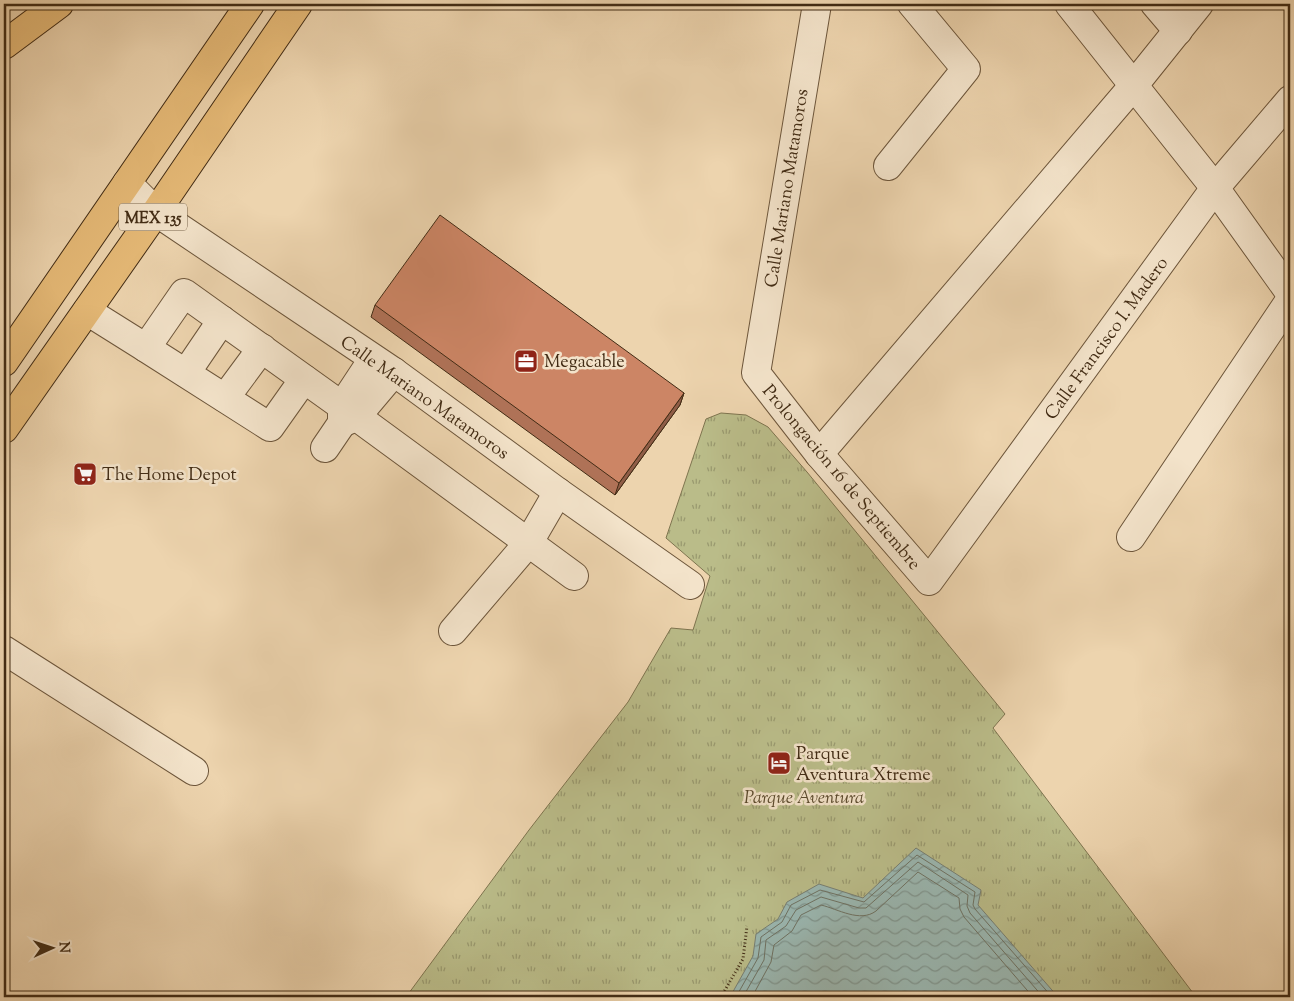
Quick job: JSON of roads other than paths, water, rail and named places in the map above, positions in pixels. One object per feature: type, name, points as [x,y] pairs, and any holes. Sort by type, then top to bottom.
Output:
[{"type":"main road","points":[[4,44],[59,4]]},
{"type":"main road","name":"MEX 135","points":[[4,362],[250,4]]},
{"type":"main road","name":"MEX 135","points":[[4,429],[156,212],[298,4]]},
{"type":"street","name":"Calle Mariano Matamoros","points":[[756,372],[817,4]]},
{"type":"street","points":[[888,166],[966,69],[912,4]]},
{"type":"street","points":[[1070,4],[1215,188],[1290,293]]},
{"type":"street","points":[[1155,4],[1178,31]]},
{"type":"street","points":[[819,454],[1134,85],[1199,4]]},
{"type":"street","name":"Calle Francisco I. Madero","points":[[929,581],[1215,188],[1290,100]]},
{"type":"street","name":"Calle Mariano Matamoros","points":[[127,183],[156,212],[383,366],[690,585]]},
{"type":"street","points":[[146,348],[184,293],[304,379],[347,415],[529,542],[574,576]]},
{"type":"street","points":[[1130,537],[1290,300]]},
{"type":"street","points":[[87,310],[270,427],[304,379]]},
{"type":"street","points":[[186,374],[222,320]]},
{"type":"street","points":[[226,398],[262,348]]},
{"type":"street","points":[[325,448],[383,366]]},
{"type":"street","name":"Prolongación 16 de Septiembre","points":[[756,372],[819,454],[929,581]]},
{"type":"street","points":[[453,631],[529,542],[558,492]]},
{"type":"street","points":[[4,650],[194,771]]},
{"type":"water","points":[[916,848],[981,890],[978,905],[1058,997],[730,997],[753,956],[756,934],[778,919],[787,902],[819,884],[863,898]]},
{"type":"place","name":"Megacable","points":[[526,361]]},
{"type":"place","name":"The Home Depot","points":[[85,474]]},
{"type":"place","name":"Parque Aventura Xtreme","points":[[779,763]]},
{"type":"park label","name":"Parque Aventura","points":[[804,797]]}]
